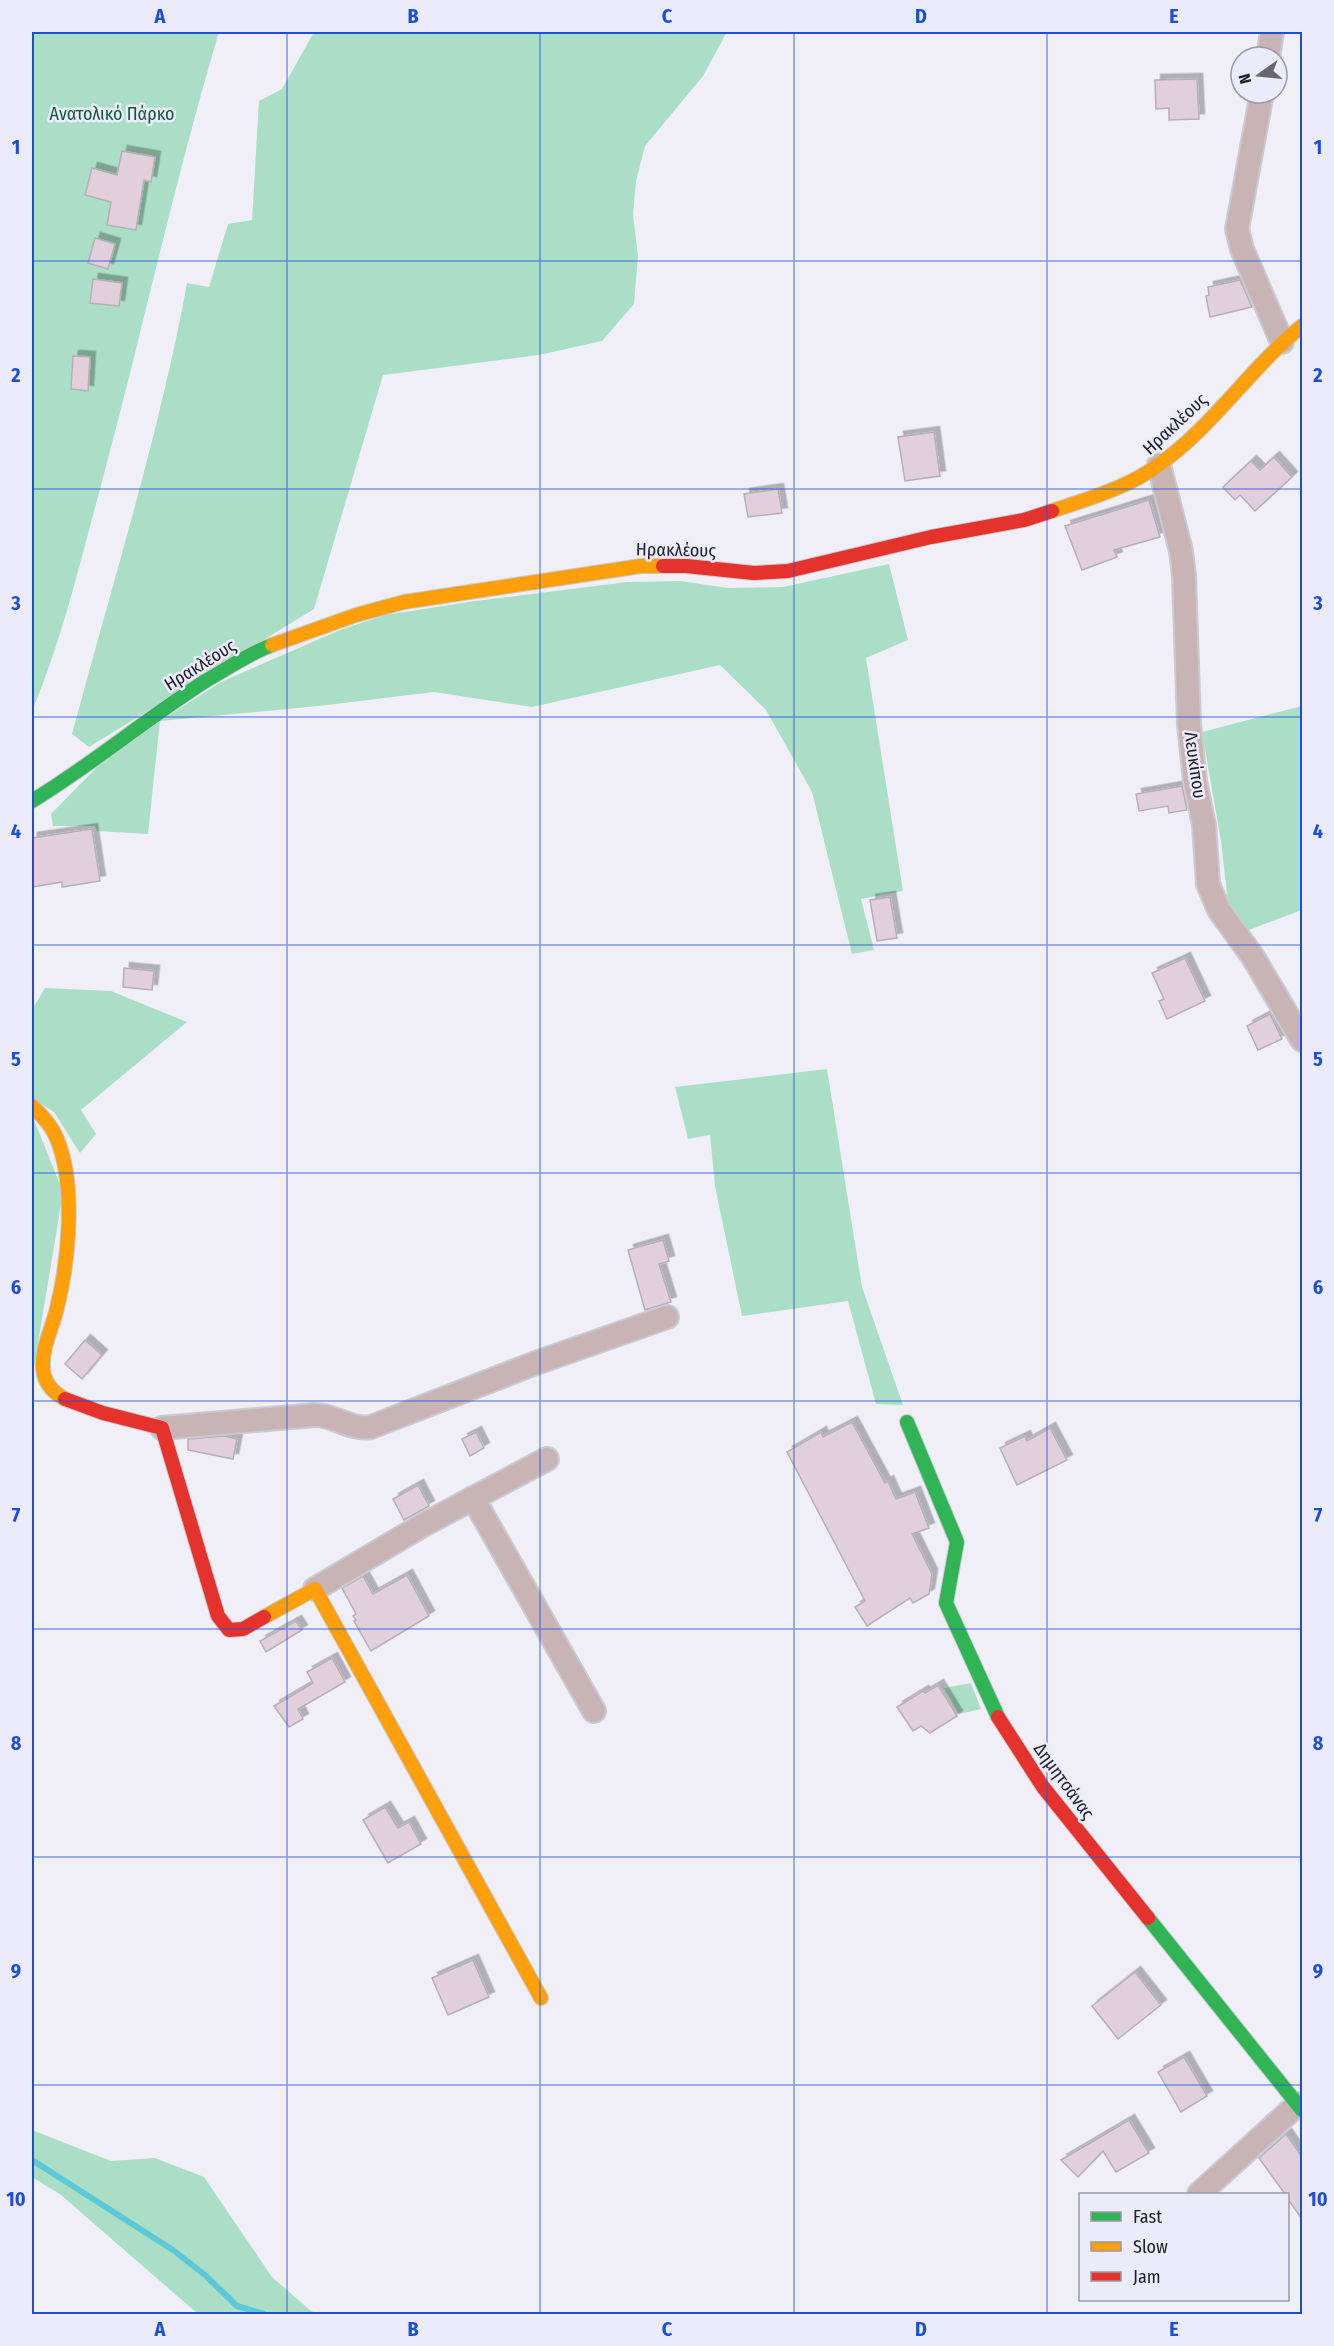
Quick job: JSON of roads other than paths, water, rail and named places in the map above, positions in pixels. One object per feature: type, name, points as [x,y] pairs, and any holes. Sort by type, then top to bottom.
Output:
[{"type":"street","points":[[1260,105],[1237,229],[1242,249],[1282,342]]},
{"type":"street","name":"Ηρακλέους","points":[[32,801],[60,784],[174,701],[226,669],[267,647],[356,615],[404,602],[641,566],[686,566],[754,573],[788,571],[931,537],[1042,515],[1117,487],[1159,465],[1198,430],[1282,342],[1302,326]]},
{"type":"street","name":"Λευκίπου","points":[[1159,465],[1181,551],[1184,576],[1189,724],[1195,781],[1204,825],[1208,884],[1219,910],[1253,957],[1302,1040]]},
{"type":"street","points":[[32,1106],[51,1127],[57,1138],[63,1153],[67,1181],[63,1274],[58,1305],[42,1359],[51,1389],[68,1400],[162,1428],[315,1415],[332,1417],[355,1428],[370,1427],[533,1364],[667,1317]]},
{"type":"street","name":"Δημητσάνας","points":[[907,1422],[957,1542],[946,1603],[997,1715],[1042,1787],[1300,2107]]},
{"type":"street","points":[[162,1428],[214,1604],[222,1623],[229,1630],[243,1629],[473,1498],[547,1459]]},
{"type":"street","points":[[473,1498],[594,1711]]},
{"type":"street","points":[[315,1589],[541,1998]]},
{"type":"street","points":[[1200,2193],[1300,2107]]},
{"type":"waterway","points":[[32,2160],[173,2250],[205,2275],[237,2306],[264,2314]]},
{"type":"park label","name":"Ανατολικό Πάρκο","points":[[112,114]]}]
